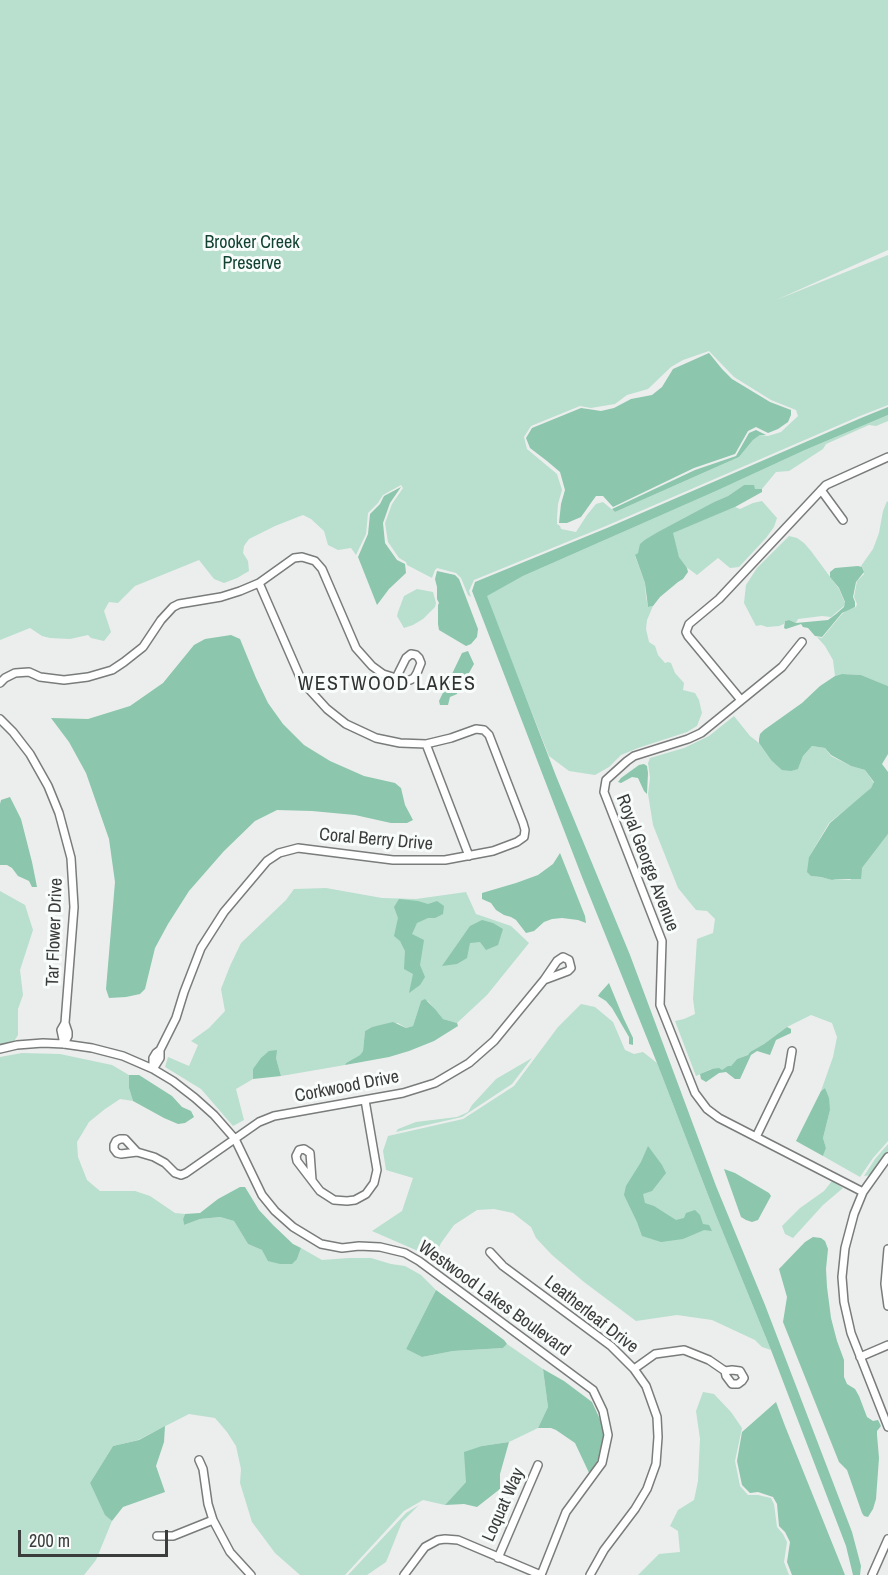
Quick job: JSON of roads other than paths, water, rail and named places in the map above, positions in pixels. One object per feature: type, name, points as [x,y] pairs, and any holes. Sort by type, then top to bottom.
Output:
[{"type":"street","points":[[802,642],[782,667],[741,700],[688,636],[687,627],[719,599],[821,490],[833,481],[888,457]]},
{"type":"street","points":[[821,490],[843,520]]},
{"type":"street","points":[[0,683],[15,673],[29,672],[40,677],[64,680],[88,677],[112,670],[143,647],[173,607],[240,591],[259,583],[294,558],[302,557],[315,561],[322,569],[356,648],[372,666],[383,674],[396,678]]},
{"type":"street","name":"Coral Berry Drive","points":[[153,1069],[153,1058],[160,1050],[176,1018],[192,969],[206,940],[236,897],[267,861],[279,853],[298,848],[416,862],[445,860],[493,851],[524,837],[523,823],[489,735],[484,730],[476,729],[426,744],[400,743],[376,738],[346,724],[327,709],[306,687],[259,583]]},
{"type":"street","name":"Royal George Avenue","points":[[741,700],[701,733],[634,756],[606,780],[603,789],[662,941],[660,1005],[695,1093],[719,1118],[863,1192]]},
{"type":"street","name":"Tar Flower Drive","points":[[0,719],[30,754],[44,778],[59,813],[71,858],[74,907],[65,1023],[61,1035],[64,1044]]},
{"type":"street","points":[[426,744],[469,856]]},
{"type":"street","name":"Corkwood Drive","points":[[136,1152],[154,1157],[181,1175],[259,1122],[274,1116],[403,1093],[435,1083],[469,1063],[494,1041],[544,980]]},
{"type":"street","name":"Westwood Lakes Boulevard","points":[[0,1048],[43,1043],[92,1048],[123,1056],[174,1081],[195,1098],[235,1139],[262,1195],[275,1211],[294,1227],[321,1244],[342,1248],[380,1247],[405,1253],[593,1390],[603,1412],[608,1434],[602,1463],[566,1512],[541,1575]]},
{"type":"street","points":[[756,1137],[789,1069],[792,1051]]},
{"type":"street","points":[[312,1180],[320,1191],[334,1200],[346,1201],[355,1200],[366,1194],[374,1183],[377,1170],[365,1100]]},
{"type":"street","points":[[888,1157],[863,1192],[854,1214],[847,1235],[842,1277],[847,1318],[888,1427]]},
{"type":"street","points":[[888,1249],[885,1284],[888,1306]]},
{"type":"street","name":"Leatherleaf Drive","points":[[490,1252],[502,1266],[611,1346],[634,1369],[646,1386],[657,1417],[656,1464],[647,1489],[604,1550],[590,1575]]},
{"type":"street","points":[[860,1357],[888,1345]]},
{"type":"street","points":[[634,1369],[655,1354],[684,1350],[709,1360],[725,1371]]},
{"type":"street","points":[[199,1460],[203,1469],[208,1504],[213,1520],[230,1552],[251,1575]]},
{"type":"street","name":"Loquat Way","points":[[498,1557],[538,1465]]},
{"type":"street","points":[[157,1536],[173,1536],[213,1520]]},
{"type":"street","points":[[404,1575],[425,1546],[438,1540],[452,1539],[541,1575]]},
{"type":"street","points":[[872,1575],[888,1539]]},
{"type":"district","name":"WESTWOOD LAKES","points":[[387,685]]},
{"type":"park label","name":"Brooker Creek Preserve","points":[[252,253]]}]
